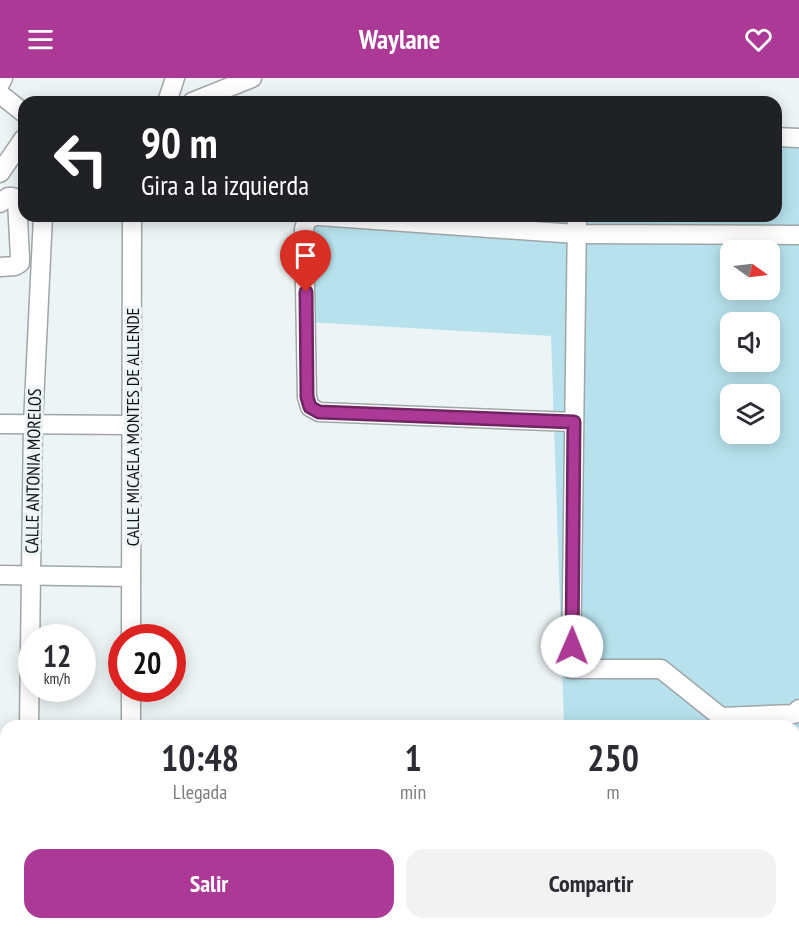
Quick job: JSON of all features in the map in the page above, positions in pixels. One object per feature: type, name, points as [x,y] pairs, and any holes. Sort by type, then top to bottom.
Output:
[{"type":"street","points":[[0,84],[3,78]]},
{"type":"street","points":[[169,96],[175,78]]},
{"type":"street","points":[[204,96],[233,82],[252,78]]},
{"type":"street","points":[[0,94],[18,108]]},
{"type":"street","points":[[782,137],[799,138]]},
{"type":"street","points":[[0,173],[18,147]]},
{"type":"street","points":[[0,203],[13,196],[17,201],[18,220]]},
{"type":"street","points":[[0,267],[15,266],[20,263],[18,222]]},
{"type":"street","name":"CALLE ANTONIA MORELOS","points":[[29,720],[33,424],[43,222]]},
{"type":"street","name":"CALLE MICAELA MONTES DE ALLENDE","points":[[131,624],[132,222]]},
{"type":"street","points":[[306,222],[304,229],[307,397],[310,407],[319,412],[574,422]]},
{"type":"street","points":[[490,222],[799,235]]},
{"type":"street","points":[[576,225],[571,669],[661,669],[721,717],[794,714],[799,709]]},
{"type":"street","points":[[0,424],[132,425]]},
{"type":"street","points":[[0,575],[131,577]]},
{"type":"street","points":[[131,702],[131,720]]},
{"type":"shaded area","points":[[782,139],[799,140],[799,720],[564,720],[551,336],[307,322],[309,222],[782,222]]},
{"type":"route","points":[[306,292],[307,397],[310,407],[319,412],[574,422],[572,646]]}]
